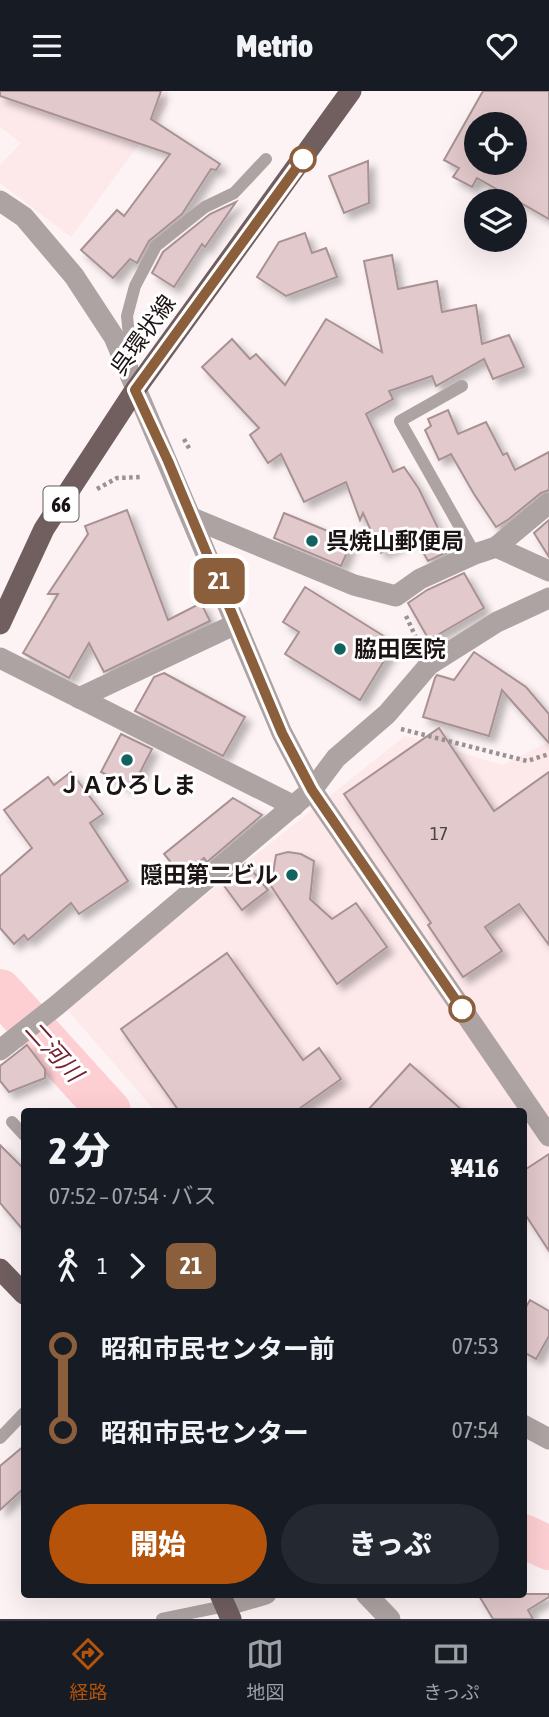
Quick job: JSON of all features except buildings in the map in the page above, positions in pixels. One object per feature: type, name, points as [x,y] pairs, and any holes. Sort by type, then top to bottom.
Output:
[{"type":"main road","name":"呉環状線","points":[[0,624],[44,529],[135,390],[327,128],[351,91]]},
{"type":"main road","points":[[0,1269],[21,1291]]},
{"type":"street","points":[[0,201],[24,217],[74,276],[114,337],[282,733],[312,790],[549,1136]]},
{"type":"street","points":[[192,518],[354,585],[396,596],[420,579],[496,547],[549,502]]},
{"type":"street","points":[[496,547],[549,571]]},
{"type":"street","points":[[0,1050],[57,1006],[312,790],[336,758],[387,714],[429,665],[497,622],[549,598]]},
{"type":"street","points":[[79,698],[236,624]]},
{"type":"street","points":[[0,658],[293,806]]},
{"type":"street","points":[[527,1427],[549,1439]]},
{"type":"street","points":[[225,1606],[253,1598]]},
{"type":"street","points":[[370,1598],[390,1619]]},
{"type":"lane","points":[[135,390],[127,316],[135,286],[156,246],[205,207],[234,193],[265,159]]},
{"type":"lane","points":[[462,386],[400,421],[475,554]]},
{"type":"lane","points":[[12,1122],[21,1132]]},
{"type":"lane","points":[[0,1438],[21,1416]]},
{"type":"lane","points":[[162,1619],[225,1606]]},
{"type":"path","points":[[184,438],[190,450]]},
{"type":"path","points":[[89,493],[117,478],[142,477]]},
{"type":"path","points":[[396,596],[429,665]]},
{"type":"path","points":[[376,723],[527,761],[549,754]]},
{"type":"shaded area","points":[[0,91],[168,91],[167,106],[71,237],[0,183],[0,165],[21,143],[0,127]]},
{"type":"shaded area","points":[[405,736],[502,765],[549,742],[549,1250],[527,1213],[527,1108],[152,1108],[65,1007]]},
{"type":"waterway","name":"二河川","points":[[0,991],[106,1108]]},
{"type":"waterway","name":"二河川","points":[[527,1538],[549,1548]]},
{"type":"bus line","name":"21","points":[[303,159],[135,390],[168,461],[282,733],[312,790],[462,1009]]},
{"type":"place","name":"呉焼山郵便局","points":[[312,541]]},
{"type":"place","name":"脇田医院","points":[[340,649]]},
{"type":"place","name":"ＪＡひろしま","points":[[127,760]]},
{"type":"place","name":"隠田第二ビル","points":[[292,875]]}]
